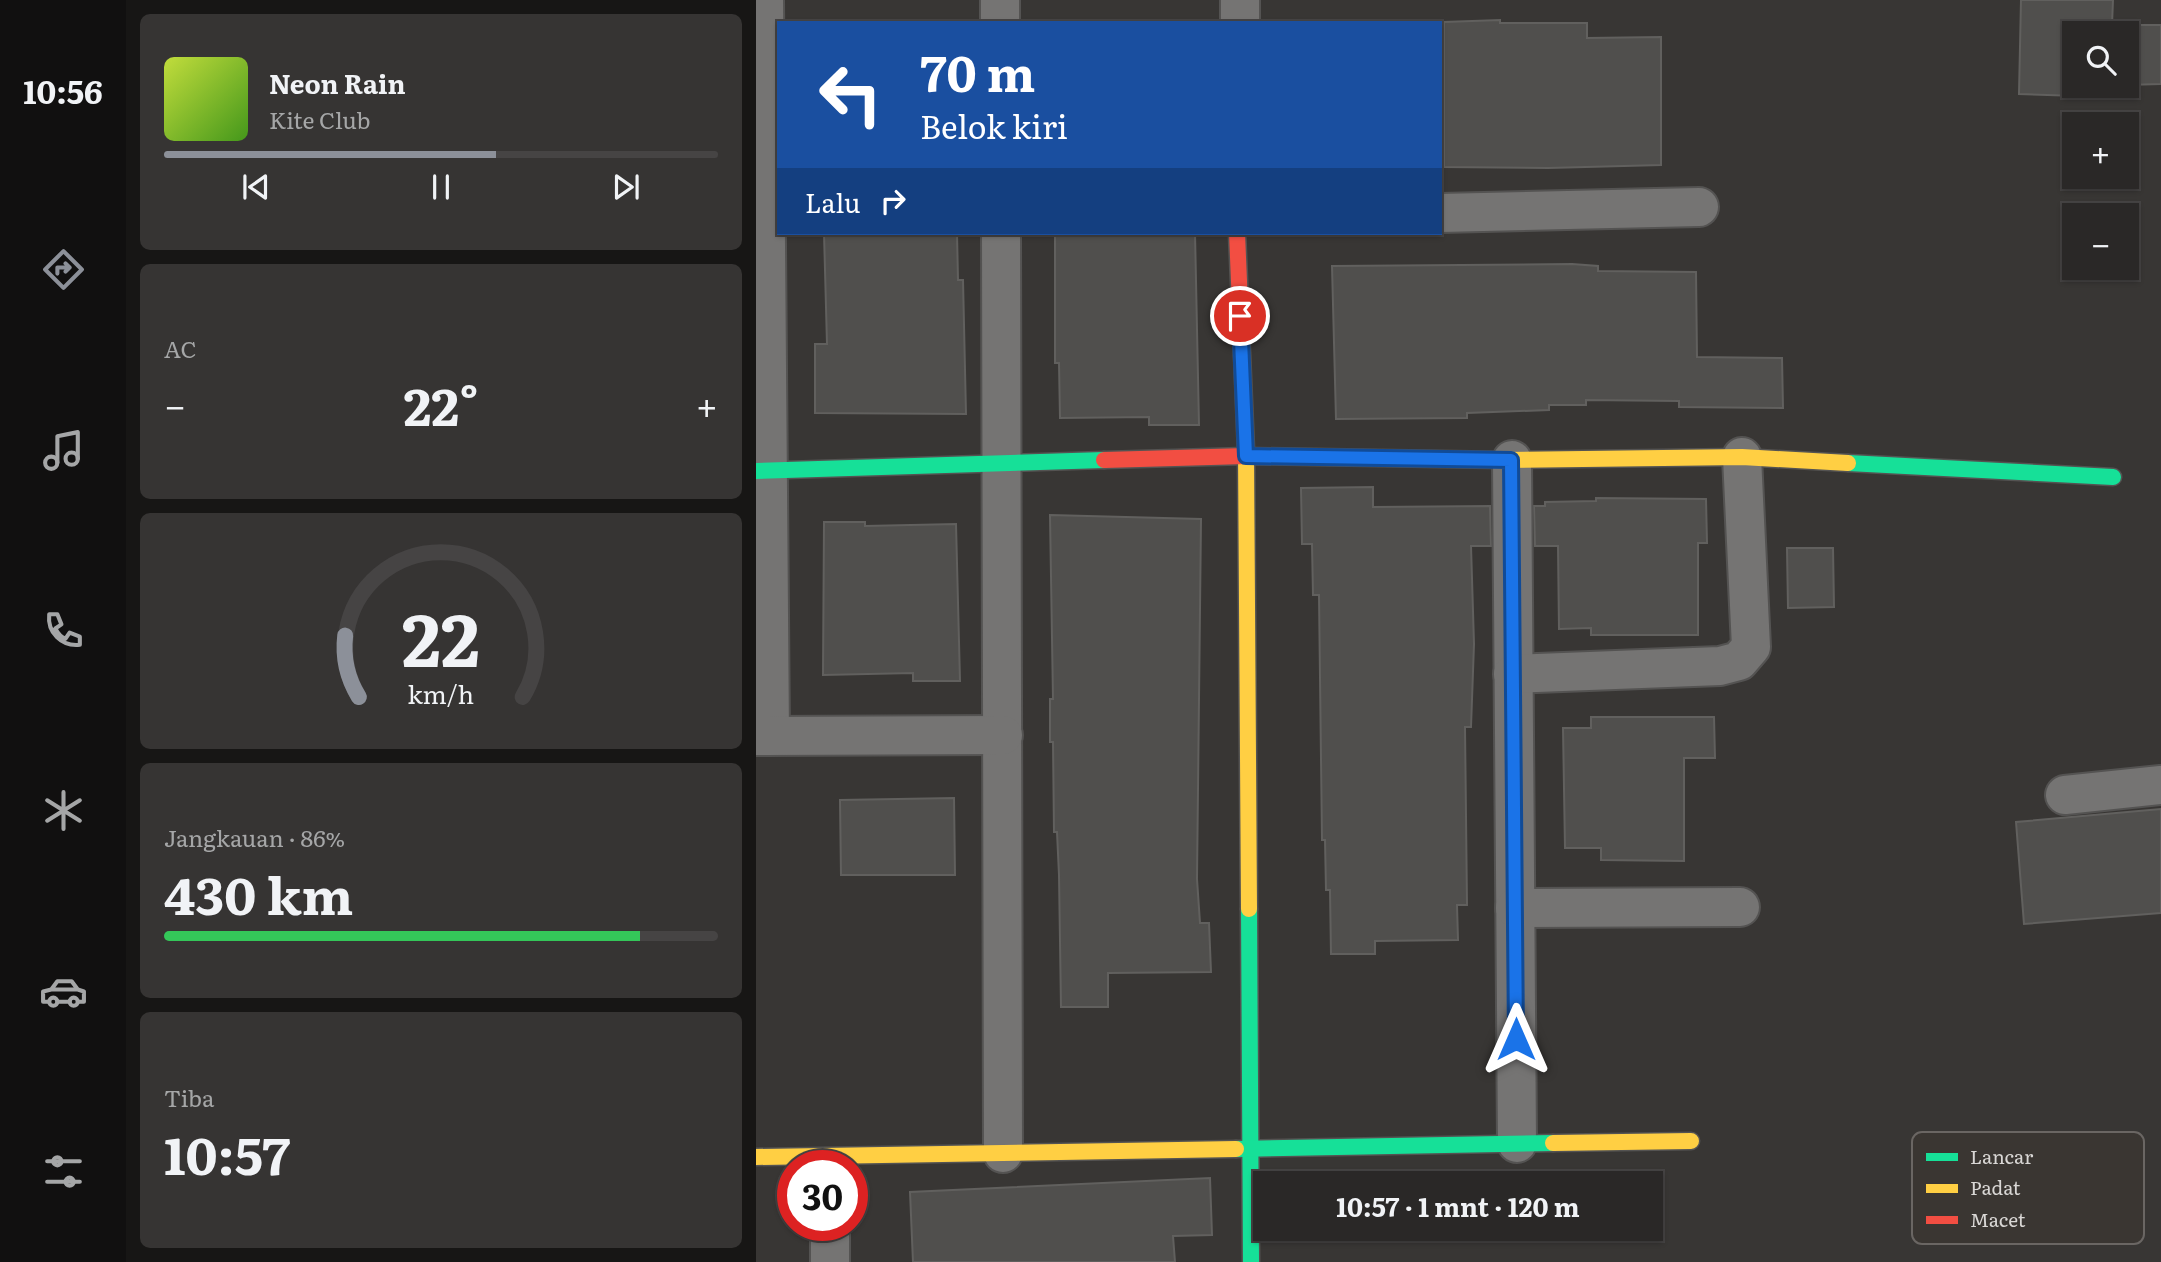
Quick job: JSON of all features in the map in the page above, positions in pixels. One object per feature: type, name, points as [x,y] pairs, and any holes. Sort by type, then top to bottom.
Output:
[{"type":"street","points":[[764,0],[761,225],[763,736],[1003,736]]},
{"type":"street","points":[[1000,0],[1000,21]]},
{"type":"street","points":[[1240,0],[1240,21]]},
{"type":"street","points":[[1442,212],[1699,207]]},
{"type":"street","points":[[1001,235],[1003,1153]]},
{"type":"street","points":[[1237,235],[1246,456],[1251,1262]]},
{"type":"street","points":[[762,470],[1246,456],[1511,460],[1742,457],[2113,477]]},
{"type":"street","points":[[1513,674],[1720,666],[1739,661],[1751,647],[1742,457]]},
{"type":"street","points":[[1511,460],[1517,1143]]},
{"type":"street","points":[[2066,794],[2161,785]]},
{"type":"street","points":[[1515,908],[1740,907]]},
{"type":"street","points":[[868,1159],[1003,1153],[1692,1141]]},
{"type":"street","points":[[756,1157],[777,1158]]},
{"type":"street","points":[[830,1241],[830,1262]]},
{"type":"building","points":[[2021,0],[2113,0],[2112,21],[2062,21],[2062,95],[2019,94]]},
{"type":"building","points":[[1500,20],[1500,23],[1587,23],[1587,38],[1661,37],[1661,165],[1444,167],[1444,22]]},
{"type":"building","points":[[2139,25],[2161,25],[2161,84],[2139,85]]},
{"type":"building","points":[[824,235],[957,235],[958,280],[963,280],[966,414],[815,413],[815,344],[827,344]]},
{"type":"building","points":[[1055,235],[1195,235],[1199,425],[1149,425],[1149,417],[1060,418],[1059,363],[1055,363]]},
{"type":"building","points":[[1332,266],[1598,266],[1598,271],[1696,272],[1697,357],[1782,358],[1783,408],[1679,407],[1679,401],[1586,400],[1586,405],[1549,405],[1549,410],[1467,413],[1467,418],[1336,419]]},
{"type":"building","points":[[1373,487],[1373,507],[1490,506],[1491,546],[1471,546],[1474,644],[1471,727],[1465,727],[1467,905],[1457,905],[1458,940],[1375,941],[1375,954],[1331,954],[1330,890],[1326,890],[1325,840],[1322,840],[1319,595],[1313,595],[1312,544],[1302,544],[1301,488]]},
{"type":"building","points":[[1596,498],[1706,499],[1707,543],[1698,543],[1698,635],[1591,635],[1591,628],[1559,629],[1558,546],[1535,546],[1534,506],[1545,506],[1545,502],[1596,501]]},
{"type":"building","points":[[1050,515],[1201,519],[1197,879],[1200,923],[1209,923],[1211,972],[1108,973],[1108,1007],[1061,1007],[1059,875],[1057,832],[1054,832],[1053,742],[1050,742],[1050,699],[1053,699]]},
{"type":"building","points":[[824,522],[865,522],[865,526],[956,524],[960,681],[913,681],[913,673],[823,675]]},
{"type":"building","points":[[1787,548],[1833,548],[1834,607],[1788,608]]},
{"type":"building","points":[[1591,717],[1714,717],[1715,758],[1684,758],[1684,861],[1601,860],[1601,848],[1565,848],[1563,728],[1591,728]]},
{"type":"building","points":[[954,798],[955,875],[841,875],[840,800]]},
{"type":"building","points":[[2161,809],[2161,913],[2024,924],[2016,822]]},
{"type":"building","points":[[1210,1178],[1212,1235],[1173,1236],[1175,1262],[913,1262],[910,1192]]},
{"type":"traffic: fast","points":[[756,471],[1104,460]]},
{"type":"traffic: fast","points":[[1848,463],[2113,477]]},
{"type":"traffic: fast","points":[[1249,909],[1251,1262]]},
{"type":"traffic: fast","points":[[1236,1149],[1553,1143]]},
{"type":"traffic: slow","points":[[1246,451],[1249,909]]},
{"type":"traffic: slow","points":[[1503,460],[1742,457],[1848,463]]},
{"type":"traffic: slow","points":[[1553,1143],[1691,1141]]},
{"type":"traffic: slow","points":[[756,1157],[1236,1149]]},
{"type":"traffic: jam","points":[[1237,235],[1246,451]]},
{"type":"traffic: jam","points":[[1104,460],[1246,456],[1503,460]]},
{"type":"route","points":[[1240,316],[1246,456],[1511,460],[1516,1039]]}]
